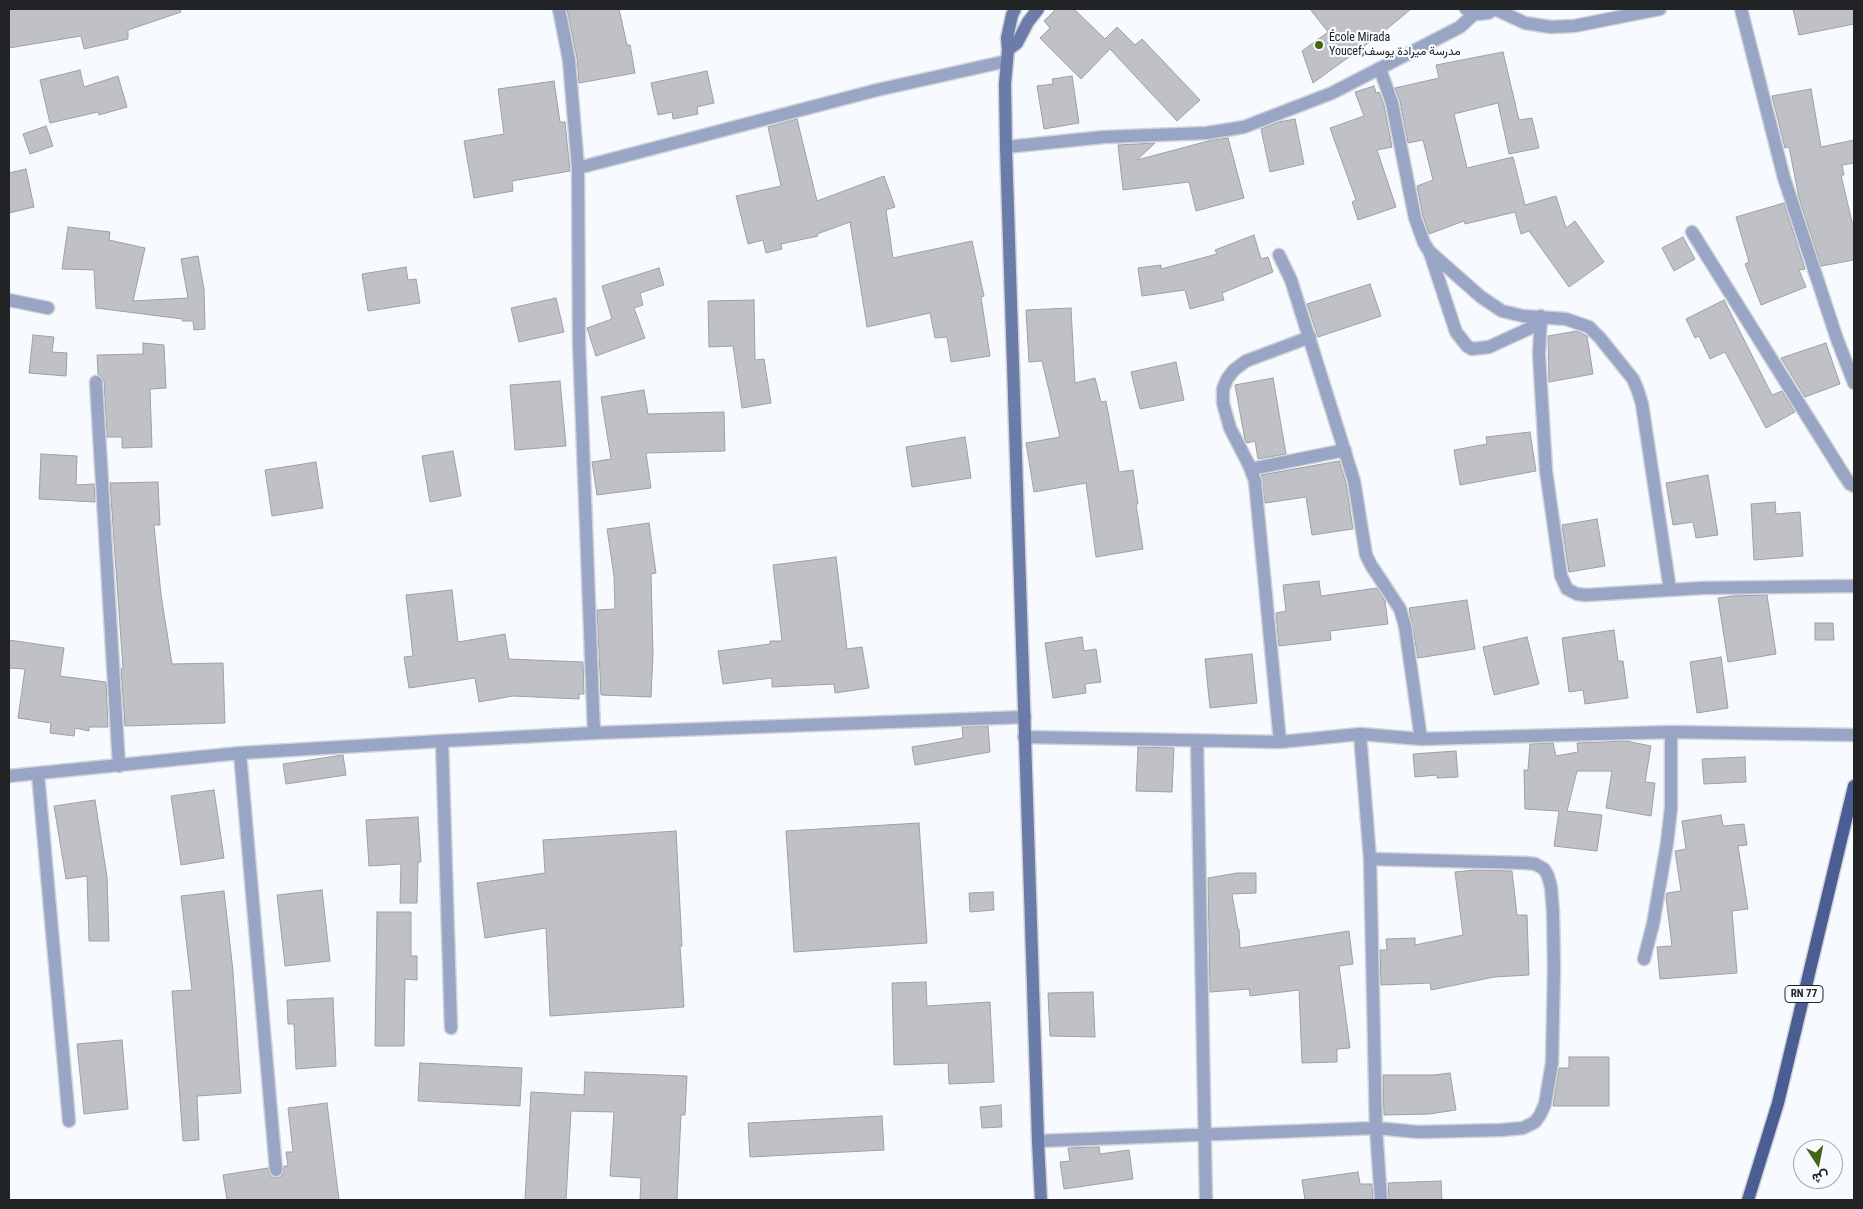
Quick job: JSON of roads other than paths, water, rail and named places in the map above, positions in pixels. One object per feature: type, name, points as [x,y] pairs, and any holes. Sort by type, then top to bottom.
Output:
[{"type":"main road","points":[[1007,55],[1017,43],[1028,22],[1038,9]]},
{"type":"main road","points":[[1012,11],[1007,38],[1006,147],[1025,717],[1024,737],[1041,1200]]},
{"type":"main road","name":"RN 77","points":[[1748,1200],[1778,1103],[1854,786]]},
{"type":"street","points":[[559,9],[569,60],[578,168],[579,343],[594,733]]},
{"type":"street","points":[[1006,147],[1104,137],[1207,133],[1244,128],[1332,93],[1380,69],[1460,27],[1470,11],[1488,13],[1496,9],[1525,22],[1551,27],[1563,27],[1660,9]]},
{"type":"street","points":[[1741,9],[1784,178],[1837,339],[1854,382]]},
{"type":"street","points":[[578,168],[1007,55]]},
{"type":"street","points":[[1380,69],[1392,103],[1415,218],[1429,252],[1456,332],[1467,346],[1472,349],[1489,347],[1540,320]]},
{"type":"street","points":[[1692,232],[1842,472],[1850,484],[1854,486]]},
{"type":"street","points":[[1429,252],[1491,304],[1510,313],[1540,320],[1566,319],[1589,327],[1633,379],[1642,404],[1670,590]]},
{"type":"street","points":[[1279,255],[1291,280],[1310,337],[1354,481],[1366,555],[1400,609],[1405,626],[1421,739]]},
{"type":"street","points":[[9,300],[48,308]]},
{"type":"street","points":[[1540,320],[1538,354],[1546,470],[1564,584],[1570,592],[1586,595],[1750,586],[1854,586]]},
{"type":"street","points":[[1280,742],[1255,481],[1252,469],[1230,428],[1226,415],[1223,389],[1227,379],[1234,370],[1246,361],[1310,337]]},
{"type":"street","points":[[96,382],[119,766]]},
{"type":"street","points":[[1252,469],[1344,450]]},
{"type":"street","points":[[9,776],[240,753],[442,741],[594,733],[1025,717]]},
{"type":"street","points":[[1644,960],[1658,899],[1667,843],[1671,808],[1671,732]]},
{"type":"street","points":[[1024,737],[1280,742],[1360,734],[1421,739],[1671,732],[1854,735]]},
{"type":"street","points":[[1360,734],[1370,859],[1376,1128],[1381,1200]]},
{"type":"street","points":[[442,741],[451,1028]]},
{"type":"street","points":[[1197,741],[1206,1200]]},
{"type":"street","points":[[240,753],[276,1170]]},
{"type":"street","points":[[38,774],[70,1121]]},
{"type":"street","points":[[1038,1141],[1376,1128],[1418,1132],[1501,1130],[1523,1128],[1534,1122],[1540,1116],[1545,1104],[1550,1079],[1554,968],[1551,887],[1548,876],[1540,865],[1526,863],[1370,859]]},
{"type":"place","name":"École Mirada Youcef;مدرسة ميرادة يوسف","points":[[1319,45]]}]
